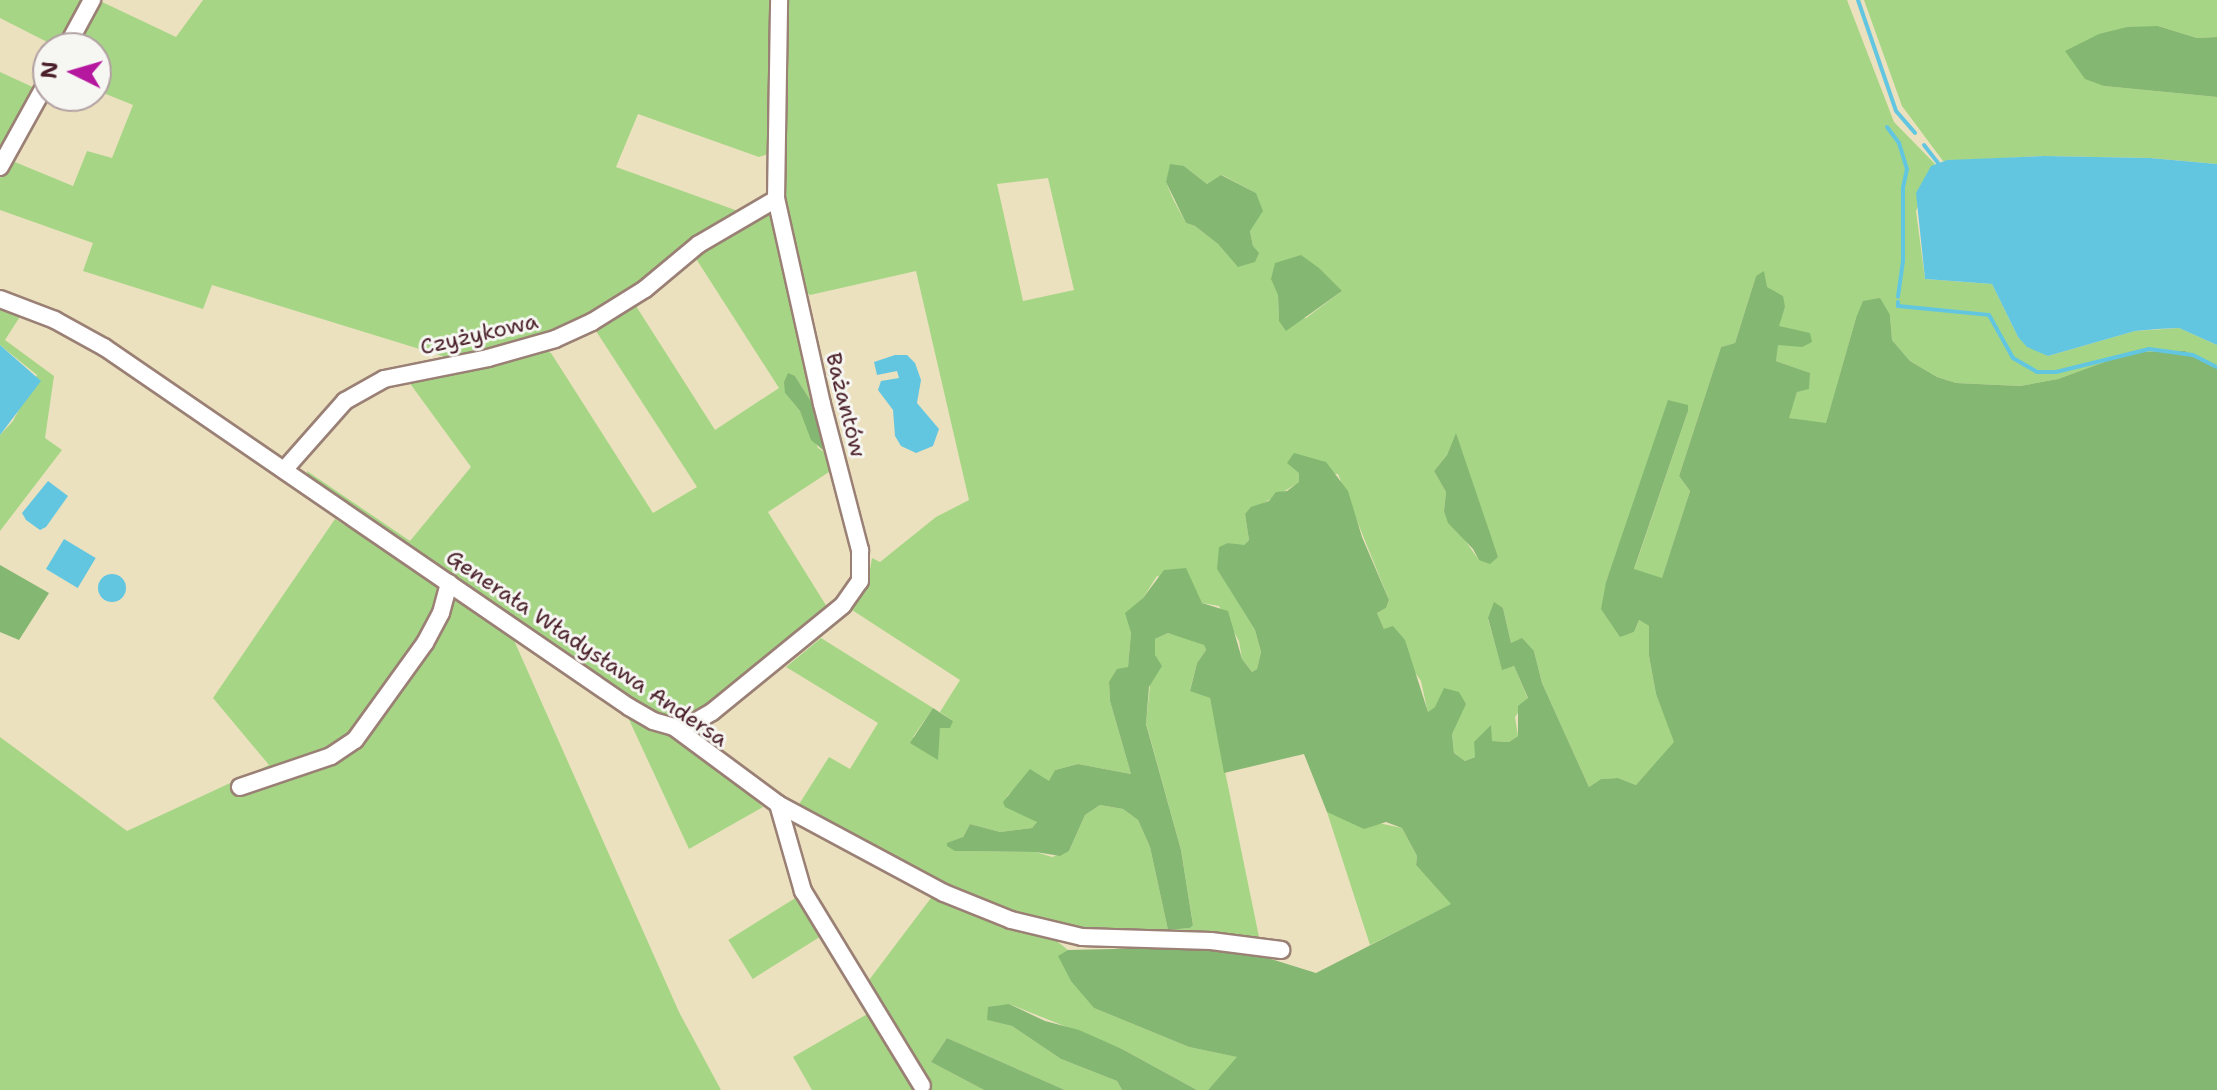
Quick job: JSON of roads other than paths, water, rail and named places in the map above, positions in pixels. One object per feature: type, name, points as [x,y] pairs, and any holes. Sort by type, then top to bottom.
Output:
[{"type":"street","points":[[75,32],[92,0]]},
{"type":"street","name":"Bażantów","points":[[674,727],[693,723],[712,712],[843,605],[860,581],[860,550],[822,404],[776,199],[779,0]]},
{"type":"street","points":[[0,167],[32,109]]},
{"type":"street","name":"Czyżykowa","points":[[284,470],[345,401],[384,379],[488,358],[555,339],[592,322],[645,289],[699,244],[776,199]]},
{"type":"street","name":"Generała Władysława Andersa","points":[[0,299],[55,320],[104,347],[629,707],[653,721],[674,727],[778,804],[944,893],[1011,920],[1106,940],[1211,941],[1281,950]]},
{"type":"street","points":[[240,787],[331,756],[355,740],[425,643],[441,613],[449,583]]},
{"type":"street","points":[[778,804],[803,891],[922,1086]]},
{"type":"water","points":[[2044,156],[2150,158],[2217,164],[2217,345],[2179,328],[2158,329],[2135,331],[2048,356],[2027,347],[2018,337],[1992,284],[1925,279],[1916,193],[1931,166],[1947,160]]},
{"type":"water","points":[[0,345],[41,381],[0,435]]},
{"type":"water","points":[[895,355],[907,355],[915,363],[921,380],[917,403],[939,429],[933,446],[916,453],[901,446],[895,436],[893,410],[878,390],[881,381],[899,378],[897,371],[877,375],[874,362]]},
{"type":"water","points":[[48,481],[68,496],[46,527],[40,530],[22,513]]},
{"type":"water","points":[[64,539],[96,558],[78,588],[46,569]]},
{"type":"water","points":[[112,574],[122,578],[126,588],[122,598],[112,602],[102,598],[98,588],[102,578]]},
{"type":"waterway","points":[[1858,0],[1896,111],[1915,133]]},
{"type":"waterway","points":[[1887,127],[1899,143],[1907,169],[1903,188],[1903,261],[1898,297]]},
{"type":"waterway","points":[[1924,145],[1938,163]]},
{"type":"waterway","points":[[1898,302],[1898,306],[1989,315],[2013,358],[2037,372],[2056,372],[2149,349],[2193,355],[2217,367]]}]
